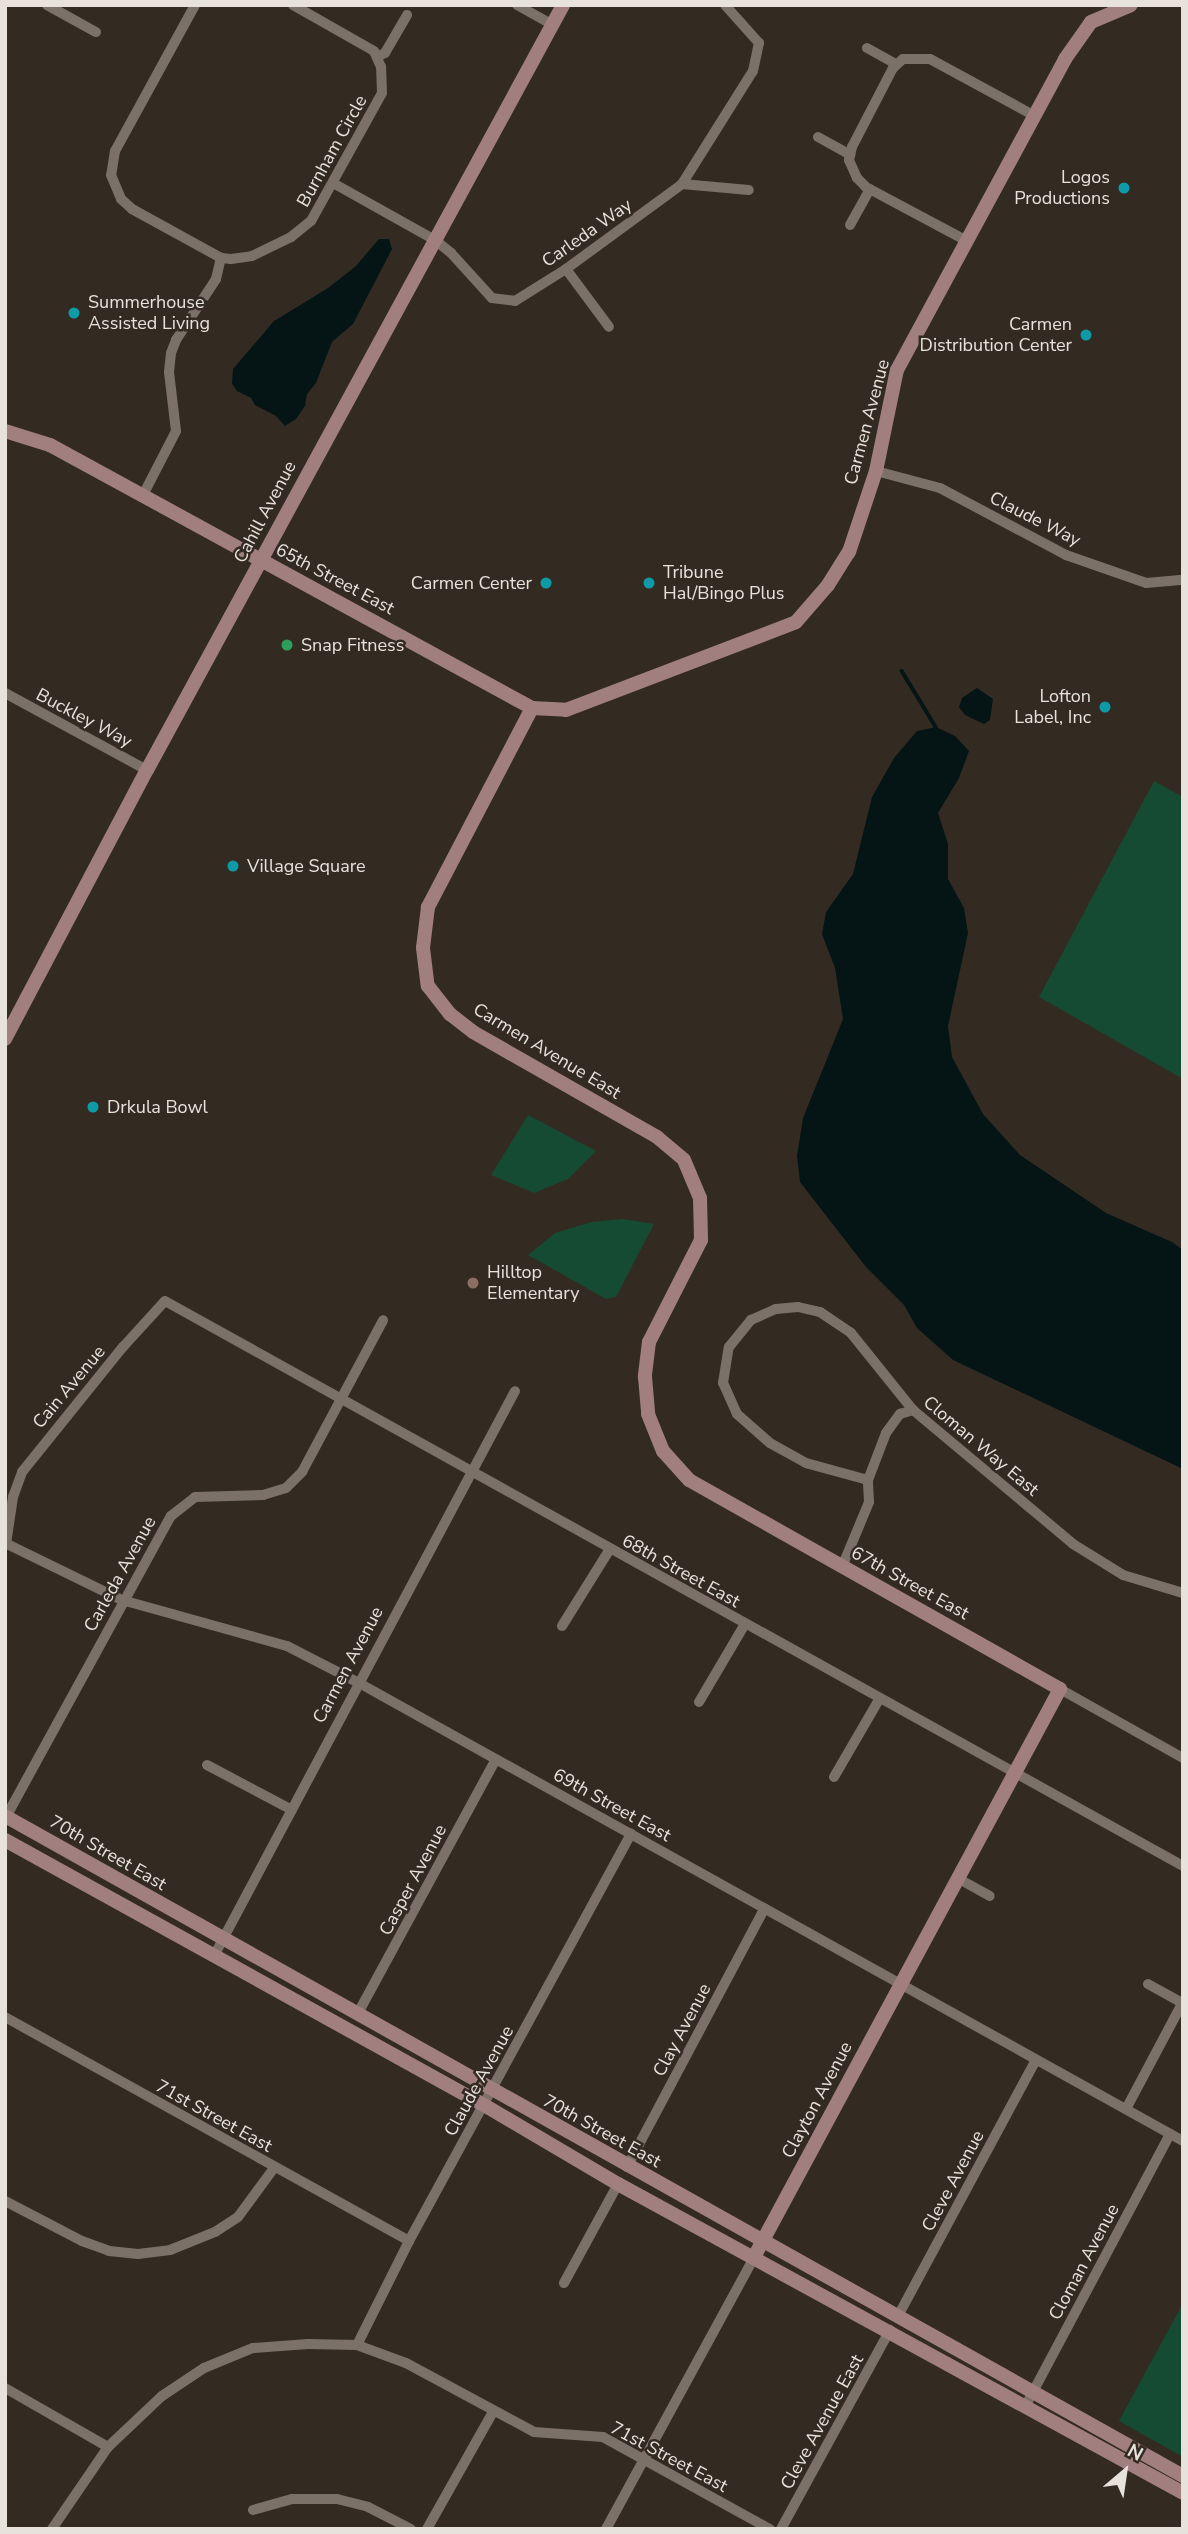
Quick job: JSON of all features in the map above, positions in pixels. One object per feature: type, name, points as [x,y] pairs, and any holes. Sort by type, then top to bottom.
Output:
[{"type":"street","points":[[47,5],[96,32]]},
{"type":"street","points":[[142,497],[176,431],[169,372],[171,353],[176,340],[216,279],[221,258],[131,209],[121,199],[111,175],[115,151],[195,5]]},
{"type":"street","points":[[293,5],[366,44],[377,57],[385,53],[407,15]]},
{"type":"street","points":[[517,5],[553,25]]},
{"type":"street","name":"Cahill Avenue","points":[[5,1039],[147,770],[563,5]]},
{"type":"street","name":"Carleda Way","points":[[333,183],[435,240],[451,253],[492,298],[515,301],[566,269],[682,184],[753,71],[759,43],[725,5]]},
{"type":"street","name":"Carmen Avenue","points":[[532,708],[566,710],[796,622],[828,585],[849,552],[876,471],[897,370],[1061,66],[1091,22],[1131,5]]},
{"type":"street","points":[[867,48],[896,64]]},
{"type":"street","name":"Burnham Circle","points":[[221,258],[252,256],[292,237],[311,221],[382,93],[377,57]]},
{"type":"street","points":[[967,241],[870,189],[856,178],[849,160],[850,155],[896,64],[903,59],[930,59],[944,64],[1035,116]]},
{"type":"street","points":[[818,137],[850,155]]},
{"type":"street","points":[[682,184],[749,190]]},
{"type":"street","points":[[850,225],[870,189]]},
{"type":"street","points":[[566,269],[609,327]]},
{"type":"street","name":"65th Street East","points":[[5,431],[50,445],[532,708]]},
{"type":"street","name":"Claude Way","points":[[876,471],[940,488],[1066,555],[1146,583],[1183,580]]},
{"type":"street","name":"Buckley Way","points":[[5,694],[147,770]]},
{"type":"street","name":"Carmen Avenue East","points":[[532,708],[428,907],[423,948],[428,986],[450,1014],[473,1032],[657,1137],[684,1160],[700,1198],[701,1240],[649,1342],[645,1377],[648,1413]]},
{"type":"street","name":"68th Street East","points":[[166,1301],[1183,1866]]},
{"type":"street","name":"Cain Avenue","points":[[6,1544],[13,1497],[22,1472],[123,1347],[166,1301]]},
{"type":"street","name":"Cloman Way East","points":[[868,1480],[806,1462],[770,1443],[737,1414],[723,1383],[729,1347],[751,1320],[776,1310],[798,1307],[820,1312],[851,1333],[913,1410],[1073,1544],[1123,1575],[1183,1594]]},
{"type":"street","name":"Carleda Avenue","points":[[6,1817],[122,1600],[171,1516],[195,1497],[263,1495],[286,1488],[302,1472],[383,1320]]},
{"type":"street","name":"Carmen Avenue","points":[[214,1956],[516,1391]]},
{"type":"street","points":[[842,1567],[869,1502],[868,1480],[886,1433],[900,1414],[913,1410]]},
{"type":"street","name":"67th Street East","points":[[648,1413],[663,1451],[690,1480],[1183,1758]]},
{"type":"street","name":"69th Street East","points":[[6,1544],[122,1600],[287,1646],[359,1683],[1183,2141]]},
{"type":"street","points":[[562,1626],[610,1549]]},
{"type":"street","points":[[699,1702],[745,1624]]},
{"type":"street","name":"Clayton Avenue","points":[[606,2529],[1060,1689]]},
{"type":"street","points":[[834,1777],[880,1698]]},
{"type":"street","name":"Casper Avenue","points":[[357,2015],[496,1759]]},
{"type":"street","points":[[207,1765],[292,1810]]},
{"type":"street","name":"70th Street East","points":[[6,1817],[491,2091],[1183,2476]]},
{"type":"street","name":"Claude Avenue","points":[[357,2345],[408,2241],[631,1834]]},
{"type":"street","name":"70th Street East","points":[[5,1840],[484,2105],[618,2184],[890,2330],[1183,2493]]},
{"type":"street","points":[[959,1879],[990,1896]]},
{"type":"street","name":"Clay Avenue","points":[[627,2167],[765,1908]]},
{"type":"street","points":[[1126,2109],[1182,2002],[1148,1984]]},
{"type":"street","name":"71st Street East","points":[[5,2017],[408,2241]]},
{"type":"street","name":"Cleve Avenue","points":[[898,2316],[1036,2060]]},
{"type":"street","name":"Cloman Avenue","points":[[1026,2405],[1170,2134]]},
{"type":"street","points":[[5,2201],[82,2241],[109,2251],[138,2254],[170,2250],[215,2232],[238,2217],[274,2168]]},
{"type":"street","points":[[564,2283],[618,2184]]},
{"type":"street","name":"Cleve Avenue East","points":[[781,2529],[890,2330]]},
{"type":"street","name":"71st Street East","points":[[52,2529],[108,2447],[162,2396],[204,2368],[253,2348],[308,2344],[357,2345],[406,2363],[493,2413],[534,2432],[603,2437],[770,2529]]},
{"type":"street","points":[[5,2388],[108,2447]]},
{"type":"street","points":[[427,2529],[493,2413]]},
{"type":"street","points":[[253,2510],[292,2499],[337,2499],[368,2507],[411,2529]]},
{"type":"green space","points":[[1154,781],[1183,797],[1183,1079],[1039,997]]},
{"type":"green space","points":[[528,1115],[596,1151],[568,1179],[534,1193],[491,1175]]},
{"type":"green space","points":[[623,1219],[654,1224],[616,1297],[606,1299],[528,1255],[555,1233],[591,1222]]},
{"type":"green space","points":[[1183,2303],[1183,2457],[1119,2421]]},
{"type":"shaded area","points":[[379,239],[389,239],[392,249],[353,324],[332,342],[316,383],[307,394],[305,406],[296,419],[285,426],[276,416],[237,391],[232,384],[233,369],[274,321],[328,288],[356,266]]},
{"type":"shaded area","points":[[977,688],[993,699],[990,720],[984,724],[965,715],[959,707],[962,698]]},
{"type":"shaded area","points":[[936,727],[955,736],[969,751],[959,778],[938,813],[948,844],[948,879],[964,908],[968,933],[948,1026],[952,1057],[983,1114],[1020,1155],[1106,1213],[1172,1242],[1183,1250],[1183,1469],[953,1360],[917,1328],[904,1305],[866,1267],[800,1182],[797,1156],[803,1118],[843,1019],[835,968],[822,934],[826,912],[853,874],[872,797],[894,758],[917,731]]},
{"type":"waterway","points":[[902,671],[936,727]]},
{"type":"place","name":"Logos Productions","points":[[1124,188]]},
{"type":"place","name":"Summerhouse Assisted Living","points":[[74,313]]},
{"type":"place","name":"Carmen Distribution Center","points":[[1086,335]]},
{"type":"place","name":"Carmen Center","points":[[546,583]]},
{"type":"place","name":"Tribune Hal/Bingo Plus","points":[[649,583]]},
{"type":"place","name":"Snap Fitness","points":[[287,645]]},
{"type":"place","name":"Lofton Label, Inc","points":[[1105,707]]},
{"type":"place","name":"Village Square","points":[[233,866]]},
{"type":"place","name":"Drkula Bowl","points":[[93,1107]]},
{"type":"place","name":"Hilltop Elementary","points":[[473,1283]]}]
